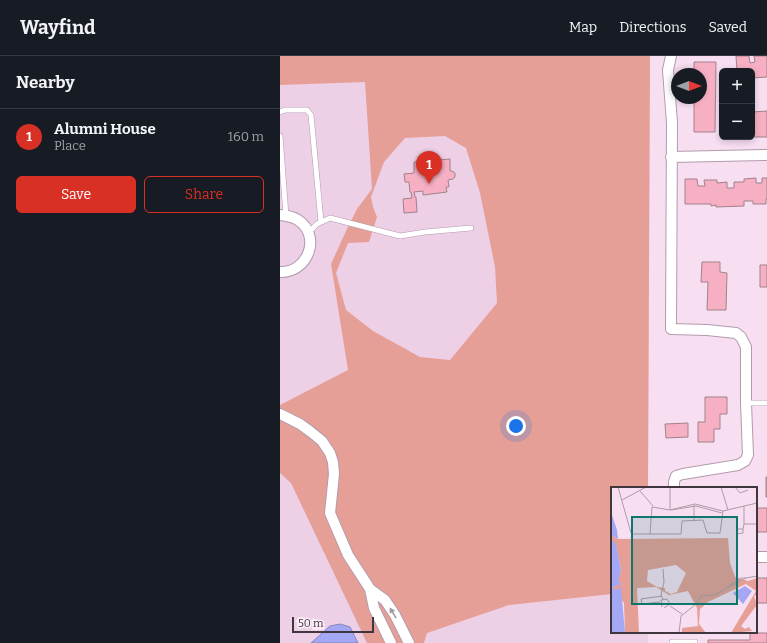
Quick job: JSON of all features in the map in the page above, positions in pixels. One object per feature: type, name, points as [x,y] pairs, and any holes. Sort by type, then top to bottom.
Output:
[{"type":"street","points":[[671,56],[668,70],[672,124],[671,329],[708,330],[736,334],[741,337],[746,347],[748,455],[745,461],[738,465],[676,476],[674,487]]},
{"type":"street","points":[[671,157],[767,155]]},
{"type":"street","points":[[280,272],[295,269],[303,263],[308,255],[310,246],[309,236],[305,227],[298,220],[283,216]]},
{"type":"street","points":[[280,414],[300,424],[311,432],[322,441],[330,453],[333,462],[334,474],[330,513],[348,555],[370,589],[385,600],[409,643]]},
{"type":"street","points":[[757,556],[767,557]]},
{"type":"street","points":[[370,589],[374,608],[391,643]]},
{"type":"lane","points":[[280,112],[285,110],[308,110],[311,116],[321,222]]},
{"type":"lane","points":[[280,136],[283,216]]},
{"type":"lane","points":[[308,233],[317,224],[330,218],[400,236],[471,228]]},
{"type":"lane","points":[[746,403],[767,403]]},
{"type":"lane","points":[[672,643],[695,643]]},
{"type":"shaded area","points":[[280,56],[650,56],[648,487],[611,487],[611,633],[648,633],[648,643],[280,643]]},
{"type":"shaded area","points":[[280,56],[650,56],[648,487],[611,487],[611,594],[509,605],[427,633],[424,643],[367,643],[291,483],[280,473],[280,405],[348,370],[331,264],[357,209],[372,189],[365,82],[280,85]],"holes":[[[445,136],[466,148],[480,193],[495,267],[497,303],[450,360],[420,357],[373,331],[346,310],[336,273],[348,243],[369,242],[377,217],[371,197],[384,162],[405,138]]]},
{"type":"water","points":[[340,624],[350,627],[358,643],[311,643],[330,626]]},
{"type":"building","points":[[736,56],[749,56],[750,63],[755,62],[754,56],[767,56],[767,77],[755,78],[755,68],[737,68]]},
{"type":"building","points":[[694,62],[716,62],[715,132],[694,132],[694,104],[707,104],[707,68],[694,68]]},
{"type":"building","points":[[767,111],[767,137],[755,137],[755,112]]},
{"type":"building","points":[[450,159],[450,171],[455,173],[455,177],[448,180],[449,187],[446,187],[447,192],[423,195],[423,191],[414,192],[416,197],[417,212],[404,213],[403,199],[412,198],[409,182],[405,182],[404,174],[414,173],[414,162]]},
{"type":"building","points":[[756,178],[756,183],[762,183],[762,178],[767,178],[766,204],[753,204],[753,201],[744,201],[744,206],[716,207],[716,205],[711,206],[711,204],[685,204],[685,179],[697,179],[698,186],[705,186],[704,180],[717,180],[717,183],[727,182],[727,188],[734,188],[734,182],[744,182],[744,179]]},
{"type":"building","points":[[702,262],[720,262],[720,272],[727,273],[726,310],[707,310],[708,282],[701,282]]},
{"type":"building","points":[[760,265],[767,265],[767,287],[760,287]]},
{"type":"building","points":[[705,397],[727,397],[727,414],[720,414],[720,429],[714,429],[714,442],[698,442],[698,422],[705,422]]},
{"type":"building","points":[[688,423],[688,437],[666,438],[665,424]]},
{"type":"building","points":[[767,477],[767,497],[766,497]]},
{"type":"building","points":[[757,508],[767,508],[767,532],[757,532]]},
{"type":"building","points":[[757,578],[767,578],[767,603],[757,603]]},
{"type":"building","points":[[750,633],[767,633],[767,643],[708,643],[708,640],[750,640]]},
{"type":"place","name":"Alumni House","points":[[429,184]]}]
